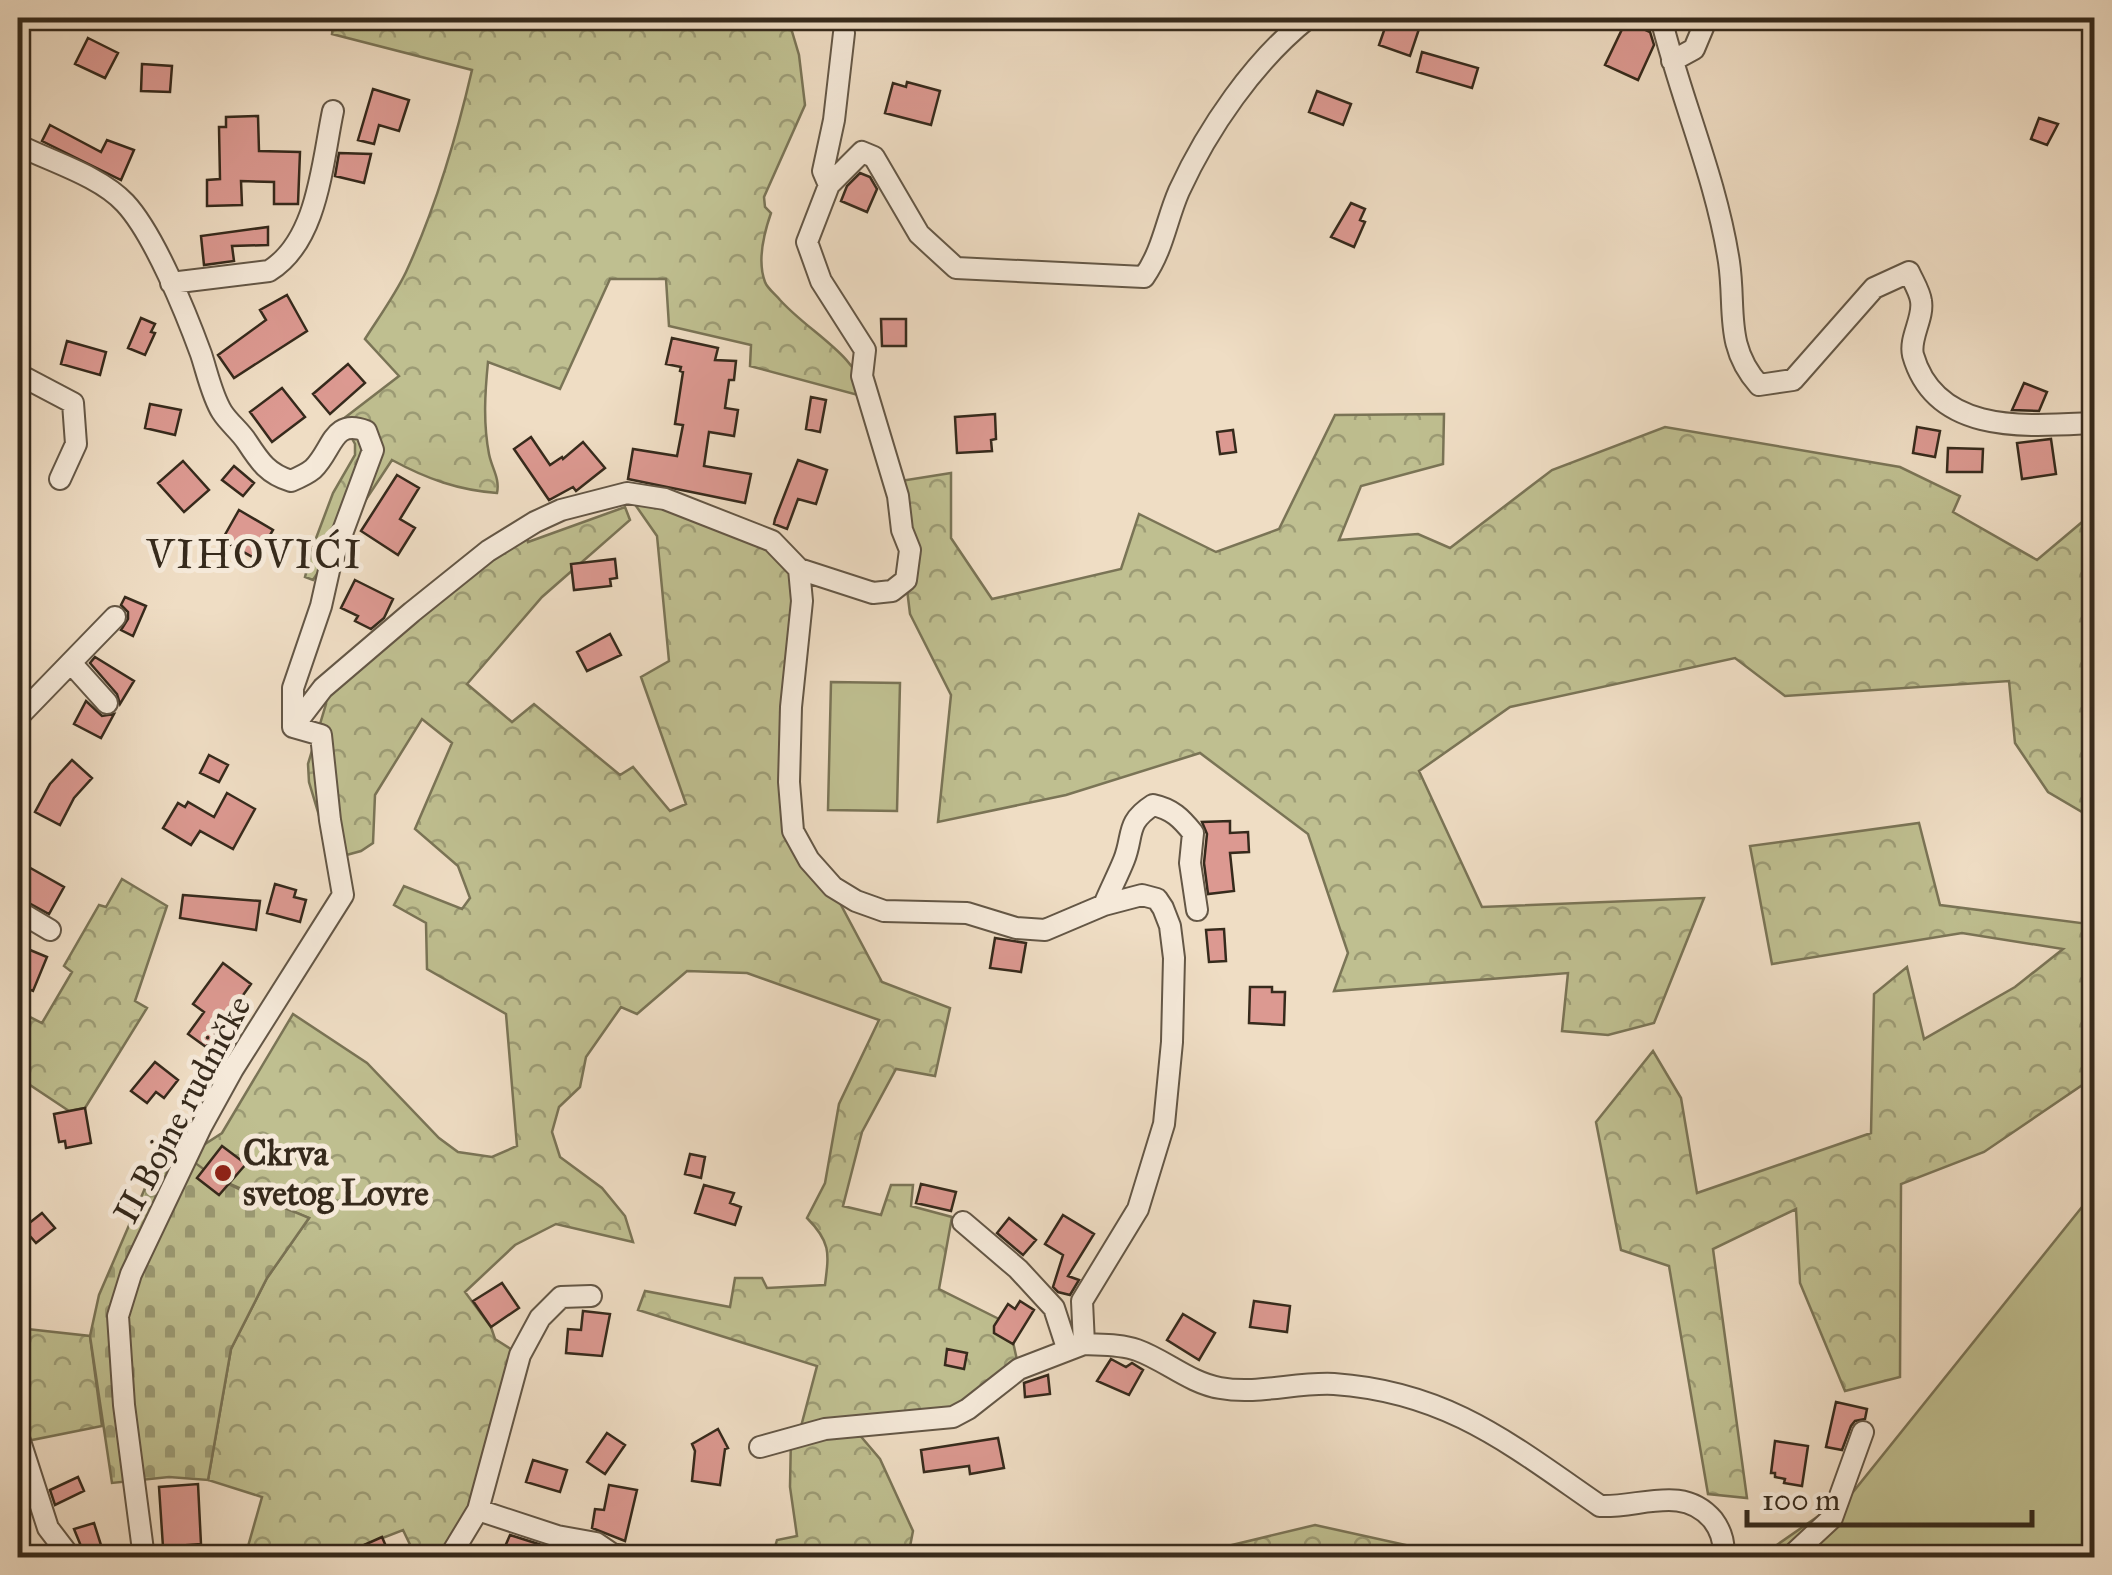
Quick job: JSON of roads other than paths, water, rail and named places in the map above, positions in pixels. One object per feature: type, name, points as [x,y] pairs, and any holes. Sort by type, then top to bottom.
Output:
[{"type":"street","points":[[799,569],[873,593],[892,591],[906,580],[909,566],[910,550],[902,530],[898,496],[862,376],[865,350],[821,281],[807,242],[829,186],[862,152],[874,157],[920,234],[956,268],[1144,277],[1157,258],[1174,203],[1204,143],[1240,91],[1308,18]]},
{"type":"street","points":[[1661,18],[1712,184],[1729,264],[1731,324],[1745,369],[1760,385],[1793,380],[1874,288],[1909,272],[1922,302],[1912,352],[1927,381],[1962,415],[2007,424],[2094,423]]},
{"type":"street","points":[[1672,61],[1694,49],[1708,18]]},
{"type":"street","points":[[829,186],[822,171],[834,120],[844,34]]},
{"type":"street","points":[[170,283],[269,271],[281,264],[297,245],[312,207],[334,111]]},
{"type":"street","points":[[18,145],[78,174],[101,180],[126,204],[142,225],[170,283],[221,411],[274,476],[291,482],[312,471],[342,429],[352,426],[366,431],[374,450],[330,566],[293,688],[294,727]]},
{"type":"street","points":[[18,374],[72,403],[76,444],[60,479]]},
{"type":"street","points":[[294,727],[323,688],[412,612],[488,552],[562,510],[626,492],[665,499],[760,534],[787,552],[799,569],[802,601],[791,707],[791,811],[800,845],[833,887],[856,901],[884,910],[966,913],[1016,928],[1045,930],[1104,905],[1142,895],[1156,900],[1170,926],[1174,958],[1172,1042],[1159,1149],[1138,1209],[1082,1301],[1075,1346]]},
{"type":"street","points":[[18,718],[115,617]]},
{"type":"street","points":[[71,662],[107,703]]},
{"type":"street","name":"II Bojne rudničke","points":[[144,1558],[118,1316],[131,1274],[201,1127],[343,895],[321,734],[294,727]]},
{"type":"street","points":[[1104,905],[1126,856],[1128,834],[1142,812],[1152,805],[1180,817],[1193,832],[1190,863],[1197,910]]},
{"type":"street","points":[[18,911],[50,930]]},
{"type":"street","points":[[963,1222],[1018,1269],[1054,1308],[1075,1346]]},
{"type":"street","points":[[449,1558],[478,1510],[520,1355],[540,1318],[561,1297],[591,1296]]},
{"type":"street","points":[[760,1447],[826,1429],[952,1417],[1019,1369],[1075,1346],[1134,1349],[1211,1387],[1245,1393],[1326,1384],[1361,1386],[1424,1400],[1459,1414],[1522,1451],[1600,1506],[1668,1498],[1700,1506],[1724,1540],[1723,1558]]},
{"type":"street","points":[[1788,1558],[1832,1518],[1864,1432]]},
{"type":"street","points":[[18,1435],[48,1528],[71,1558]]},
{"type":"street","points":[[478,1510],[556,1536],[596,1543],[617,1556],[645,1558]]},
{"type":"place","name":"Ckrva svetog Lovre","points":[[223,1173]]},
{"type":"district","name":"VIHOVIĆI","points":[[255,554]]}]
